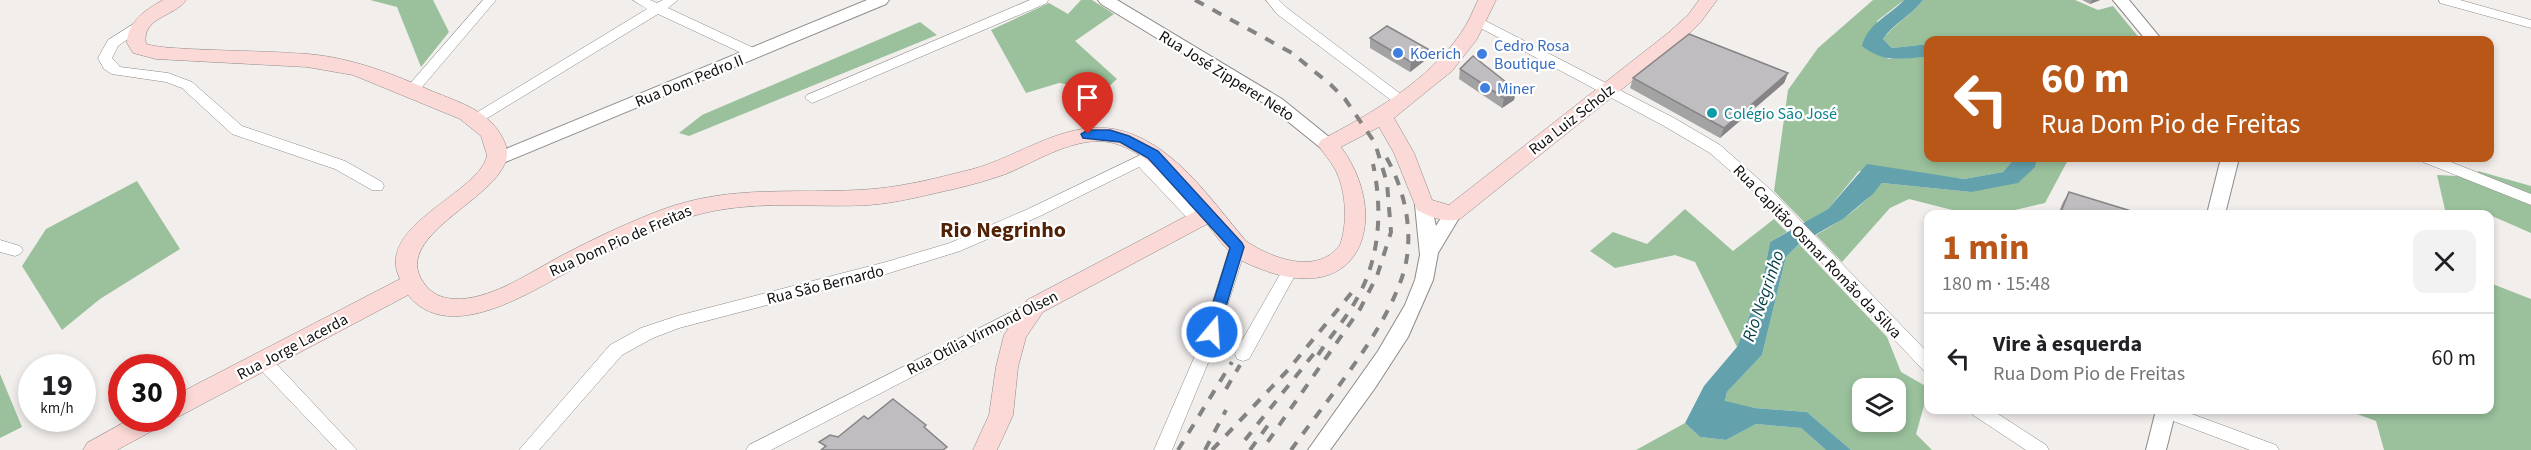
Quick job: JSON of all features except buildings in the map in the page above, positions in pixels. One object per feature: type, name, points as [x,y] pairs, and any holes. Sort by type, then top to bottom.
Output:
[{"type":"main road","points":[[177,0],[143,22],[137,29],[135,43],[146,52],[319,61],[357,69],[412,90],[476,119],[484,125],[495,142],[497,159],[489,171],[440,212],[417,237],[409,254],[406,268],[411,283]]},
{"type":"main road","points":[[1328,145],[1383,116],[1456,56],[1478,21],[1487,0]]},
{"type":"main road","name":"Rua Luiz Scholz","points":[[1453,213],[1685,29],[1708,0]]},
{"type":"main road","points":[[1383,116],[1404,153],[1424,205],[1439,212],[1453,213]]},
{"type":"main road","name":"Rua Dom Pio de Freitas","points":[[411,283],[429,302],[441,307],[473,306],[508,292],[610,242],[692,207],[736,201],[892,194],[993,171],[1088,134],[1110,135],[1125,139],[1147,157],[1204,217],[1238,247]]},
{"type":"main road","name":"Rua José Zipperer Neto","points":[[1238,247],[1258,260],[1291,268],[1331,265],[1346,254],[1353,239],[1352,192],[1346,173],[1328,145]]},
{"type":"main road","name":"Rua Otília Virmond Olsen","points":[[1035,306],[1204,217]]},
{"type":"main road","name":"Rua Jorge Lacerda","points":[[186,402],[411,283]]},
{"type":"main road","points":[[985,450],[1001,415],[1007,367],[1015,335],[1035,306]]},
{"type":"main road","points":[[108,447],[132,432]]},
{"type":"street","points":[[412,90],[490,0]]},
{"type":"street","points":[[639,0],[753,53]]},
{"type":"street","points":[[476,119],[672,0]]},
{"type":"street","name":"Rua Dom Pedro II","points":[[497,159],[881,0]]},
{"type":"street","points":[[812,98],[1042,0]]},
{"type":"street","name":"Rua José Zipperer Neto","points":[[1106,0],[1276,103],[1328,145]]},
{"type":"street","points":[[1272,0],[1282,11],[1401,101]]},
{"type":"street","points":[[2121,0],[2151,36]]},
{"type":"street","points":[[2445,0],[2531,24]]},
{"type":"street","name":"Rua Capitão Osmar Romão da Silva","points":[[1478,21],[1715,149],[1754,182],[1924,360]]},
{"type":"street","points":[[143,22],[108,48],[105,58],[112,68],[124,73],[178,81],[195,90],[237,130],[340,165],[377,186]]},
{"type":"street","name":"Rua São Bernardo","points":[[528,450],[616,350],[646,333],[677,322],[886,268],[955,247],[1033,213],[1147,157]]},
{"type":"street","points":[[2217,210],[2229,162]]},
{"type":"street","points":[[2438,162],[2531,200]]},
{"type":"street","points":[[1318,450],[1380,362],[1407,318],[1423,283],[1429,253],[1424,205]]},
{"type":"street","points":[[1429,253],[1453,213]]},
{"type":"street","points":[[1163,450],[1205,351],[1238,247]]},
{"type":"street","points":[[1243,354],[1291,268]]},
{"type":"street","name":"Rua Otília Virmond Olsen","points":[[755,450],[1035,306]]},
{"type":"street","points":[[263,361],[348,450]]},
{"type":"street","points":[[1985,414],[2040,450]]},
{"type":"street","points":[[2156,450],[2165,414]]},
{"type":"street","points":[[2176,414],[2270,450]]},
{"type":"green space","points":[[370,0],[433,0],[449,32],[421,67],[397,7]]},
{"type":"green space","points":[[1081,0],[1092,0],[1114,14],[1075,41],[1117,79],[1105,90],[1059,83],[1026,93],[991,30],[1049,3],[1068,14]]},
{"type":"green space","points":[[1873,0],[1904,0],[1877,21],[1888,59],[1924,57],[1924,162],[2012,162],[2003,172],[1964,179],[1917,173],[1859,171],[1828,209],[1805,223],[1774,191],[1788,90],[1818,48]]},
{"type":"green space","points":[[1923,0],[2075,0],[2098,10],[2113,6],[2138,36],[1924,36],[1924,45],[1892,48],[1883,39]]},
{"type":"green space","points":[[920,22],[937,35],[689,136],[679,133],[702,115]]},
{"type":"green space","points":[[2036,162],[2067,162],[2045,203],[2015,210],[1952,210],[1909,199],[1890,208],[1842,262],[1816,235],[1852,212],[1882,183],[1971,192],[2034,167]]},
{"type":"green space","points":[[2478,171],[2531,186],[2531,233],[2494,217],[2494,210],[2445,210],[2437,175],[2476,177]]},
{"type":"green space","points":[[137,181],[180,249],[100,299],[62,330],[22,266],[46,229]]},
{"type":"green space","points":[[1685,209],[1733,251],[1774,219],[1787,232],[1770,242],[1762,284],[1737,347],[1695,262],[1675,255],[1615,268],[1590,251],[1613,232],[1647,244]]},
{"type":"green space","points":[[1799,244],[1887,337],[1901,372],[1924,385],[1924,406],[1916,434],[1932,450],[1851,450],[1807,412],[1755,408],[1725,402],[1727,392],[1762,355],[1786,257]]},
{"type":"green space","points":[[2494,285],[2531,299],[2531,450],[2384,450],[2376,421],[2357,414],[2494,414]]},
{"type":"green space","points":[[0,374],[18,417],[18,429],[0,438]]},
{"type":"green space","points":[[1685,423],[1700,437],[1726,440],[1756,424],[1801,428],[1826,450],[1636,450]]},
{"type":"water","points":[[1904,0],[1923,0],[1883,39],[1892,48],[1924,45],[1924,57],[1886,58],[1862,46],[1869,31]]},
{"type":"water","points":[[2012,162],[2036,162],[2035,167],[2018,183],[1971,192],[1882,183],[1873,194],[1843,219],[1799,244],[1786,257],[1762,355],[1727,392],[1725,401],[1755,408],[1807,412],[1851,450],[1826,450],[1801,428],[1756,424],[1726,440],[1700,437],[1685,423],[1704,386],[1737,347],[1762,284],[1770,242],[1828,209],[1867,164],[1964,179],[2003,172]]},
{"type":"railway","points":[[1195,0],[1292,53],[1331,85],[1345,99],[1375,143],[1387,183],[1391,232],[1377,276],[1360,309],[1262,450]]},
{"type":"railway","points":[[1291,450],[1370,341],[1384,317],[1404,271],[1408,241],[1406,209],[1397,179],[1383,152]]},
{"type":"railway","points":[[1318,355],[1355,302],[1370,269],[1378,217],[1373,164]]},
{"type":"railway","points":[[1212,450],[1288,370],[1353,291]]},
{"type":"railway","points":[[1245,440],[1320,346]]},
{"type":"railway","points":[[1178,450],[1232,362]]},
{"type":"railway","points":[[1226,389],[1240,365]]},
{"type":"railway","points":[[1205,450],[1226,410]]},
{"type":"railway","points":[[1250,450],[1271,421]]},
{"type":"place","name":"Koerich","points":[[1398,53]]},
{"type":"place","name":"Cedro Rosa Boutique","points":[[1482,54]]},
{"type":"place","name":"Miner","points":[[1485,88]]},
{"type":"place","name":"Colégio São José","points":[[1712,113]]},
{"type":"district","name":"Rio Negrinho","points":[[1003,229]]},
{"type":"route","points":[[1088,134],[1110,135],[1125,139],[1153,154],[1238,247],[1212,332]]}]
